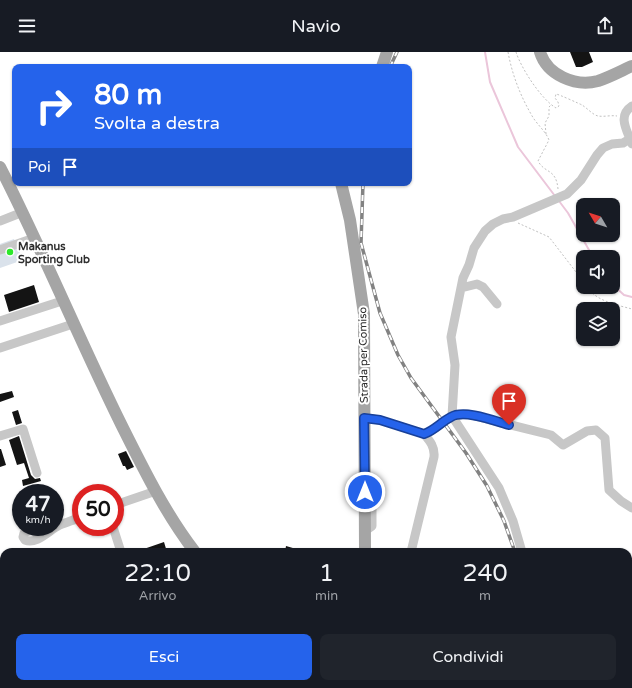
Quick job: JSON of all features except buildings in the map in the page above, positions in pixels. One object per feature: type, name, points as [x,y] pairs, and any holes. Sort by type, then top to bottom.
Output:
[{"type":"main road","points":[[383,64],[387,52]]},
{"type":"main road","points":[[540,52],[543,60],[552,71],[576,81],[596,81],[632,66]]},
{"type":"main road","points":[[0,167],[23,212],[106,395],[156,491],[192,548]]},
{"type":"main road","name":"Strada per Comiso","points":[[342,186],[350,220],[363,303],[365,548]]},
{"type":"street","points":[[521,548],[513,521],[500,488],[449,418],[455,365],[451,337],[462,278],[469,265],[474,248],[485,231],[493,224],[514,217],[559,196],[567,194],[581,180],[603,148],[612,144],[631,142],[623,118],[625,110],[632,106]]},
{"type":"street","points":[[0,221],[23,212]]},
{"type":"street","points":[[0,250],[34,238]]},
{"type":"street","points":[[461,288],[477,284],[483,287],[497,304]]},
{"type":"street","points":[[0,321],[62,300]]},
{"type":"street","points":[[0,348],[73,324]]},
{"type":"street","points":[[424,434],[431,431],[449,418],[466,414],[551,435],[563,445],[588,431],[596,430],[605,438],[609,490],[621,501],[632,508]]},
{"type":"street","points":[[364,418],[380,420],[424,434],[435,451],[412,548]]},
{"type":"street","points":[[0,436],[23,429],[37,473]]},
{"type":"street","points":[[124,501],[156,491]]},
{"type":"street","points":[[23,536],[24,539],[28,541],[36,536]]},
{"type":"street","points":[[116,536],[120,548]]},
{"type":"path","points":[[508,52],[510,66],[521,93],[532,116],[546,134]]},
{"type":"path","points":[[516,52],[530,79],[551,105],[556,108],[558,106],[558,102],[555,98],[556,94],[559,94],[567,99],[581,104],[598,116],[613,115],[623,118]]},
{"type":"path","points":[[551,105],[549,107],[549,116],[545,123],[548,140],[538,161],[540,165],[552,172],[558,182],[559,196]]},
{"type":"path","points":[[514,217],[516,222],[549,237],[576,272]]},
{"type":"path","points":[[593,294],[599,298],[632,309]]},
{"type":"shaded area","name":"Makanus Sporting Club","points":[[14,239],[23,260],[0,268],[0,244]]},
{"type":"waterway","points":[[485,52],[490,82],[518,147],[555,196]]},
{"type":"waterway","points":[[559,201],[568,213],[589,250]]},
{"type":"waterway","points":[[620,291],[624,295],[632,297]]},
{"type":"railway","points":[[391,64],[397,52]]},
{"type":"railway","points":[[363,186],[361,243],[380,313],[398,355],[411,378],[466,453],[487,486],[504,521],[514,548]]},
{"type":"place","name":"Makanus Sporting Club","points":[[10,252]]},
{"type":"route","points":[[365,492],[364,418],[380,420],[424,434],[431,431],[452,416],[459,414],[466,414],[509,425]]}]
